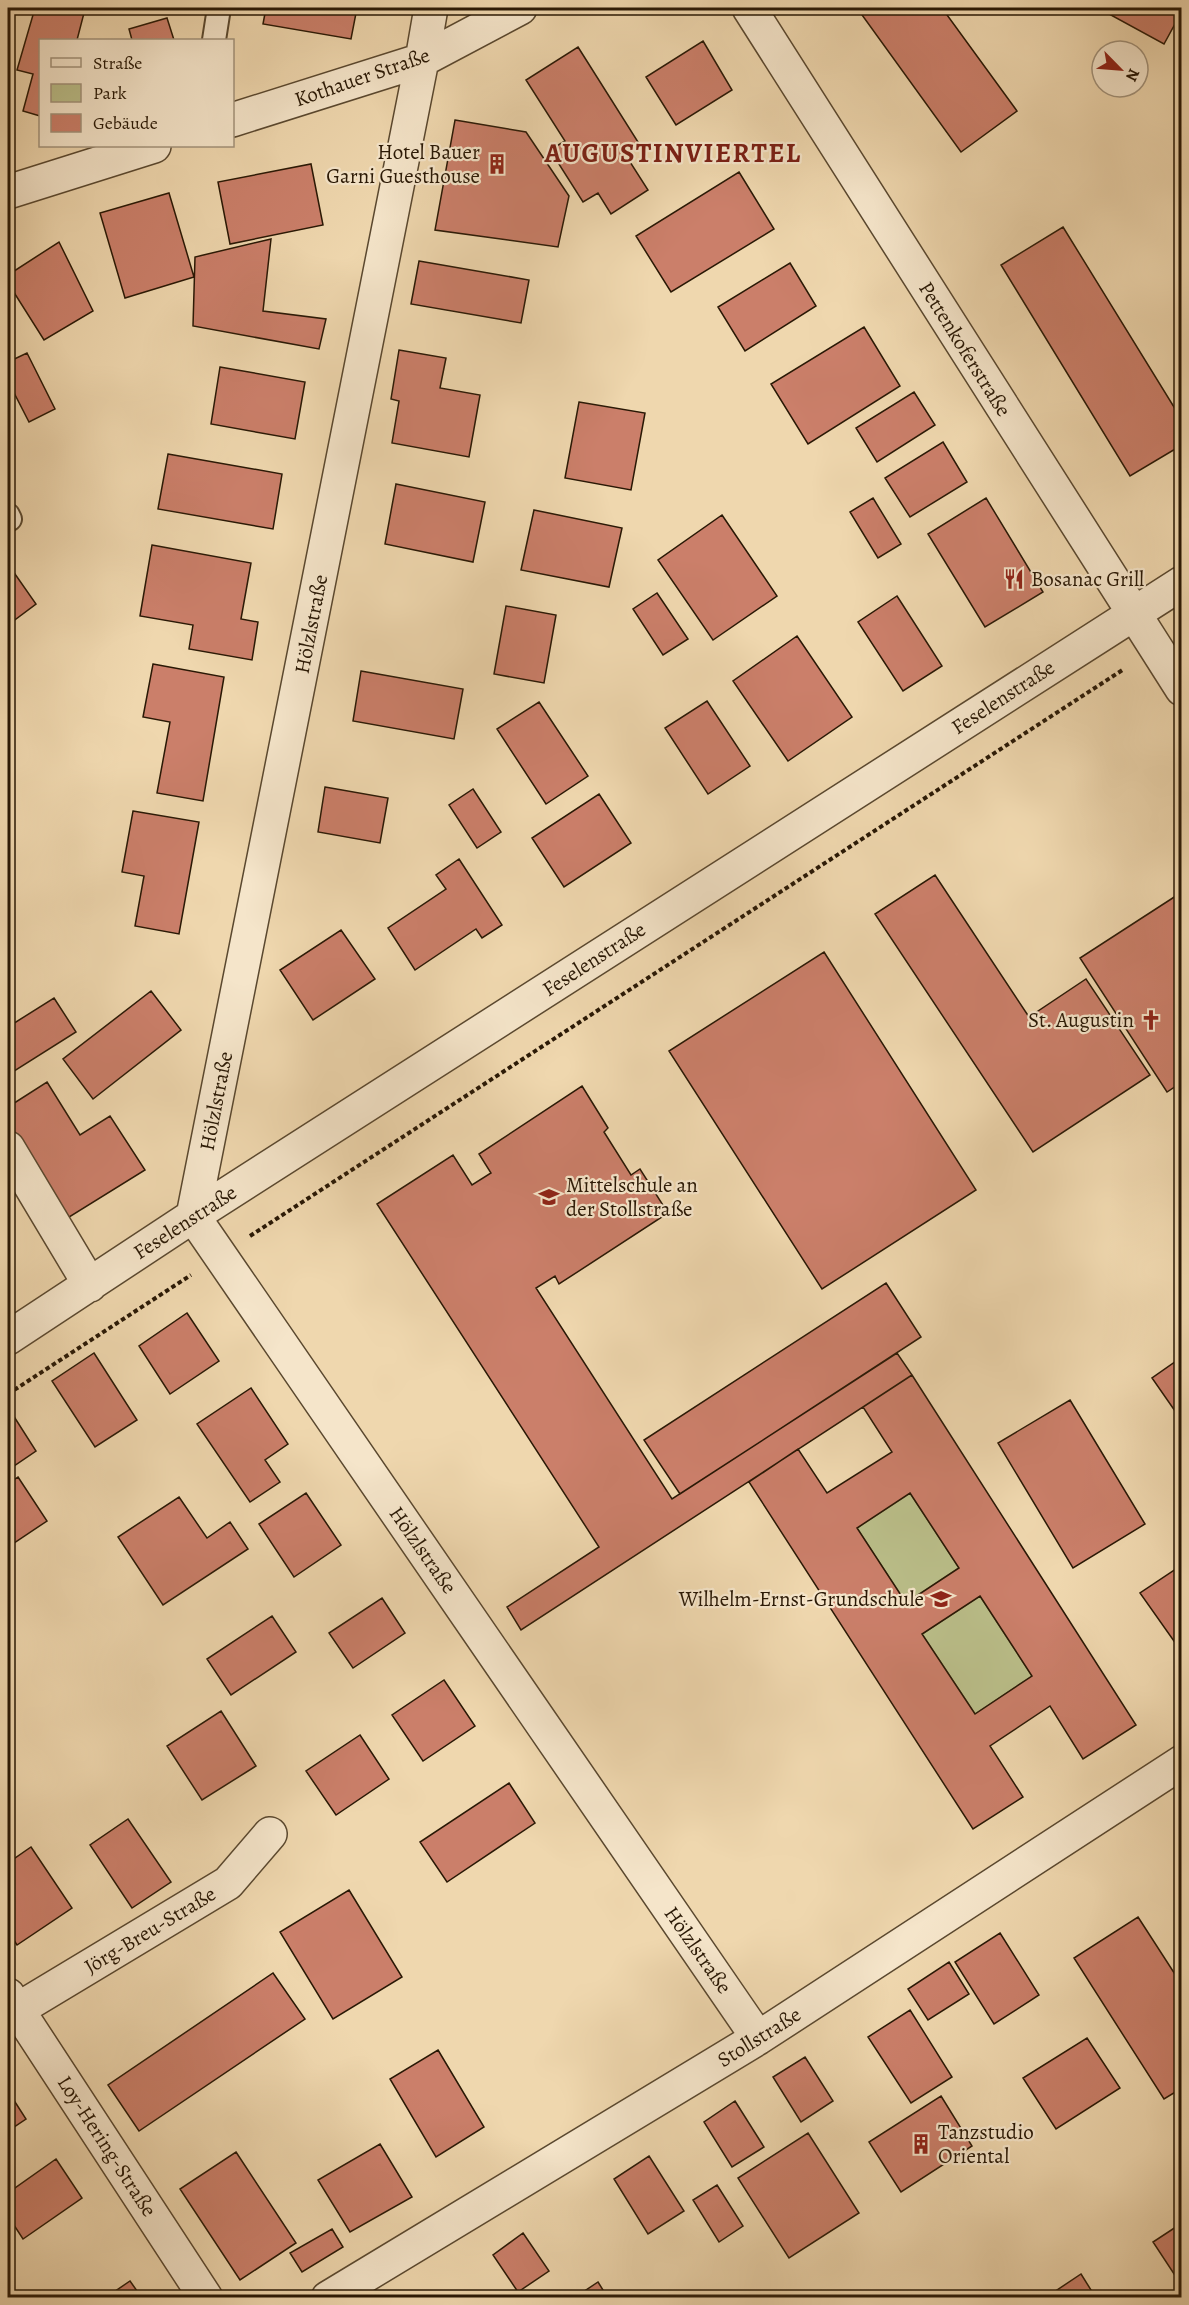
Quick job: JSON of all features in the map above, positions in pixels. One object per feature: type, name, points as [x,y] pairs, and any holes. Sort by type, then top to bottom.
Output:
[{"type":"street","name":"Hölzlstraße","points":[[431,8],[194,1216],[758,2038]]},
{"type":"street","name":"Kothauer Straße","points":[[234,119],[422,60],[520,8]]},
{"type":"street","name":"Pettenkoferstraße","points":[[749,8],[1182,689]]},
{"type":"street","points":[[8,192],[151,147]]},
{"type":"street","name":"Feselenstraße","points":[[8,1338],[194,1216],[1182,583]]},
{"type":"street","points":[[8,1148],[90,1285]]},
{"type":"street","name":"Stollstraße","points":[[328,2298],[758,2038],[1182,1762]]},
{"type":"street","name":"Jörg-Breu-Straße","points":[[12,2003],[228,1883],[270,1834]]},
{"type":"street","name":"Loy-Hering-Straße","points":[[12,2003],[206,2298]]},
{"type":"lane","points":[[214,39],[219,8]]},
{"type":"path","points":[[8,1394],[1156,649]]},
{"type":"green space","points":[[910,1493],[959,1568],[906,1603],[857,1528]]},
{"type":"green space","points":[[980,1596],[1032,1676],[975,1714],[922,1634]]},
{"type":"building","points":[[35,8],[65,8],[84,13],[77,39],[39,39],[39,116],[23,111],[33,74],[17,70]]},
{"type":"building","points":[[266,8],[357,8],[351,39],[263,24]]},
{"type":"building","points":[[857,8],[942,8],[1017,111],[961,152]]},
{"type":"building","points":[[1113,8],[1182,8],[1182,11],[1164,44],[1109,14]]},
{"type":"building","points":[[167,18],[174,39],[132,39],[129,29]]},
{"type":"building","points":[[703,41],[732,90],[676,125],[646,77]]},
{"type":"building","points":[[578,47],[638,142],[623,151],[648,190],[611,214],[598,193],[583,202],[550,150],[565,141],[526,80]]},
{"type":"building","name":"Hotel Bauer Garni Guesthouse","points":[[455,120],[526,132],[569,196],[558,247],[435,230]]},
{"type":"building","points":[[311,164],[323,225],[230,244],[218,182]]},
{"type":"building","points":[[739,172],[774,229],[671,292],[636,236]]},
{"type":"building","points":[[169,193],[194,277],[125,298],[100,213]]},
{"type":"building","points":[[1063,227],[1182,420],[1182,445],[1130,476],[1001,265]]},
{"type":"building","points":[[271,239],[263,311],[326,319],[319,349],[193,326],[195,257]]},
{"type":"building","points":[[59,242],[93,311],[44,340],[8,283],[8,275]]},
{"type":"building","points":[[419,261],[529,280],[521,323],[411,304]]},
{"type":"building","points":[[790,263],[816,306],[745,351],[718,307]]},
{"type":"building","points":[[864,327],[900,386],[808,444],[771,384]]},
{"type":"building","points":[[399,350],[446,358],[440,388],[480,395],[469,457],[392,443],[399,401],[391,399]]},
{"type":"building","points":[[27,353],[55,409],[29,422],[8,381],[8,362]]},
{"type":"building","points":[[220,367],[305,382],[295,439],[211,424]]},
{"type":"building","points":[[914,392],[935,425],[877,462],[856,428]]},
{"type":"building","points":[[579,402],[645,413],[631,490],[565,478]]},
{"type":"building","points":[[943,442],[967,482],[910,517],[885,478]]},
{"type":"building","points":[[168,454],[282,474],[273,529],[158,509]]},
{"type":"building","points":[[396,484],[485,502],[473,562],[385,544]]},
{"type":"building","points":[[873,498],[901,544],[878,558],[850,512]]},
{"type":"building","points":[[986,498],[1043,592],[985,627],[928,534]]},
{"type":"building","points":[[534,510],[622,528],[609,587],[521,570]]},
{"type":"building","points":[[722,515],[777,596],[713,640],[658,560]]},
{"type":"building","points":[[152,545],[251,563],[241,619],[258,622],[252,660],[189,649],[193,625],[140,616]]},
{"type":"building","points":[[8,564],[36,604],[8,625]]},
{"type":"building","points":[[657,593],[688,639],[663,655],[633,609]]},
{"type":"building","points":[[897,596],[942,666],[903,691],[858,622]]},
{"type":"building","points":[[506,606],[556,615],[544,683],[494,674]]},
{"type":"building","points":[[797,636],[852,717],[788,761],[733,681]]},
{"type":"building","points":[[153,664],[224,677],[203,801],[157,793],[170,722],[143,717]]},
{"type":"building","points":[[361,671],[463,689],[454,739],[353,721]]},
{"type":"building","points":[[707,701],[750,766],[708,794],[665,728]]},
{"type":"building","points":[[539,702],[588,776],[546,804],[497,729]]},
{"type":"building","points":[[325,787],[388,798],[380,843],[318,832]]},
{"type":"building","points":[[473,789],[501,832],[477,848],[449,805]]},
{"type":"building","points":[[599,794],[631,843],[564,887],[532,838]]},
{"type":"building","points":[[133,811],[199,822],[179,934],[135,926],[144,876],[122,872]]},
{"type":"building","points":[[459,859],[502,925],[482,938],[476,929],[415,970],[388,928],[446,889],[436,875]]},
{"type":"building","points":[[935,875],[1029,1017],[1086,979],[1150,1075],[1033,1152],[875,914]]},
{"type":"building","name":"St. Augustin","points":[[1182,892],[1182,1082],[1167,1092],[1080,958]]},
{"type":"building","points":[[341,930],[375,979],[313,1020],[280,970]]},
{"type":"building","points":[[824,952],[976,1190],[822,1289],[669,1051]]},
{"type":"building","points":[[151,991],[181,1030],[93,1099],[63,1059]]},
{"type":"building","points":[[54,998],[76,1032],[8,1075],[8,1027]]},
{"type":"building","points":[[47,1082],[80,1135],[110,1116],[145,1170],[66,1219],[8,1124],[8,1107]]},
{"type":"building","points":[[582,1086],[608,1128],[604,1132],[631,1175],[640,1169],[668,1213],[559,1284],[555,1276],[536,1288],[672,1499],[897,1353],[912,1375],[521,1630],[507,1607],[599,1547],[377,1204],[453,1155],[472,1185],[491,1173],[479,1154]]},
{"type":"building","points":[[886,1283],[921,1337],[680,1494],[644,1440]]},
{"type":"building","points":[[187,1313],[219,1361],[170,1394],[139,1346]]},
{"type":"building","points":[[94,1353],[137,1420],[95,1447],[52,1381]]},
{"type":"building","points":[[1182,1357],[1182,1421],[1152,1378]]},
{"type":"building","points":[[912,1375],[1136,1725],[1083,1759],[1050,1706],[990,1746],[1023,1797],[973,1829],[749,1482],[798,1449],[827,1493],[892,1452],[863,1407]],"holes":[[[910,1493],[959,1568],[906,1603],[857,1528]],[[980,1596],[1032,1676],[975,1714],[922,1634]]]},
{"type":"building","points":[[251,1388],[288,1444],[265,1460],[280,1482],[250,1502],[197,1424]]},
{"type":"building","points":[[1070,1400],[1145,1524],[1073,1568],[998,1443]]},
{"type":"building","points":[[13,1415],[36,1451],[8,1470],[8,1418]]},
{"type":"building","points":[[18,1477],[47,1521],[8,1547],[8,1484]]},
{"type":"building","points":[[306,1493],[341,1545],[294,1577],[259,1524]]},
{"type":"building","points":[[179,1497],[207,1538],[230,1522],[248,1549],[163,1605],[118,1537]]},
{"type":"building","points":[[1182,1565],[1182,1651],[1181,1651],[1140,1593]]},
{"type":"building","points":[[382,1598],[405,1633],[353,1668],[329,1633]]},
{"type":"building","points":[[272,1616],[296,1652],[231,1695],[207,1659]]},
{"type":"building","points":[[444,1680],[475,1726],[423,1761],[392,1715]]},
{"type":"building","points":[[221,1711],[256,1766],[202,1800],[167,1746]]},
{"type":"building","points":[[360,1735],[389,1779],[336,1815],[306,1771]]},
{"type":"building","points":[[509,1783],[535,1823],[447,1882],[420,1842]]},
{"type":"building","points":[[128,1819],[171,1882],[132,1908],[90,1845]]},
{"type":"building","points":[[31,1847],[72,1908],[17,1945],[8,1931],[8,1863]]},
{"type":"building","points":[[349,1890],[402,1977],[333,2019],[280,1932]]},
{"type":"building","points":[[1138,1917],[1182,1985],[1182,2088],[1164,2099],[1074,1958]]},
{"type":"building","points":[[1000,1933],[1039,1995],[994,2024],[955,1962]]},
{"type":"building","points":[[949,1962],[969,1994],[928,2020],[908,1989]]},
{"type":"building","points":[[273,1973],[305,2019],[139,2131],[108,2085]]},
{"type":"building","points":[[910,2010],[952,2077],[911,2103],[868,2037]]},
{"type":"building","points":[[1087,2038],[1120,2088],[1056,2129],[1023,2078]]},
{"type":"building","points":[[438,2050],[484,2127],[436,2157],[390,2079]]},
{"type":"building","points":[[805,2057],[833,2101],[801,2122],[773,2077]]},
{"type":"building","points":[[8,2091],[26,2119],[8,2131]]},
{"type":"building","name":"Tanzstudio Oriental","points":[[941,2096],[972,2146],[901,2192],[869,2142]]},
{"type":"building","points":[[735,2101],[764,2147],[732,2167],[704,2122]]},
{"type":"building","points":[[808,2133],[859,2213],[789,2258],[738,2178]]},
{"type":"building","points":[[380,2144],[412,2197],[350,2232],[318,2180]]},
{"type":"building","points":[[236,2152],[296,2243],[240,2280],[180,2189]]},
{"type":"building","points":[[649,2156],[684,2211],[648,2234],[614,2179]]},
{"type":"building","points":[[56,2159],[82,2198],[23,2239],[8,2216],[8,2193]]},
{"type":"building","points":[[717,2185],[743,2226],[719,2242],[693,2200]]},
{"type":"building","points":[[1182,2223],[1182,2286],[1153,2242]]},
{"type":"building","points":[[332,2229],[343,2247],[302,2272],[290,2253]]},
{"type":"building","points":[[523,2233],[549,2271],[518,2292],[493,2255]]},
{"type":"building","points":[[1081,2274],[1096,2298],[1045,2298]]},
{"type":"building","points":[[130,2281],[142,2298],[105,2298]]},
{"type":"building","points":[[598,2282],[608,2298],[574,2298]]},
{"type":"place","name":"Hotel Bauer Garni Guesthouse","points":[[497,164]]},
{"type":"place","name":"Bosanac Grill","points":[[1014,579]]},
{"type":"place","name":"St. Augustin","points":[[1151,1020]]},
{"type":"place","name":"Mittelschule an der Stollstraße","points":[[549,1197]]},
{"type":"place","name":"Wilhelm-Ernst-Grundschule","points":[[941,1599]]},
{"type":"place","name":"Tanzstudio Oriental","points":[[921,2144]]},
{"type":"district","name":"AUGUSTINVIERTEL","points":[[673,153]]}]
